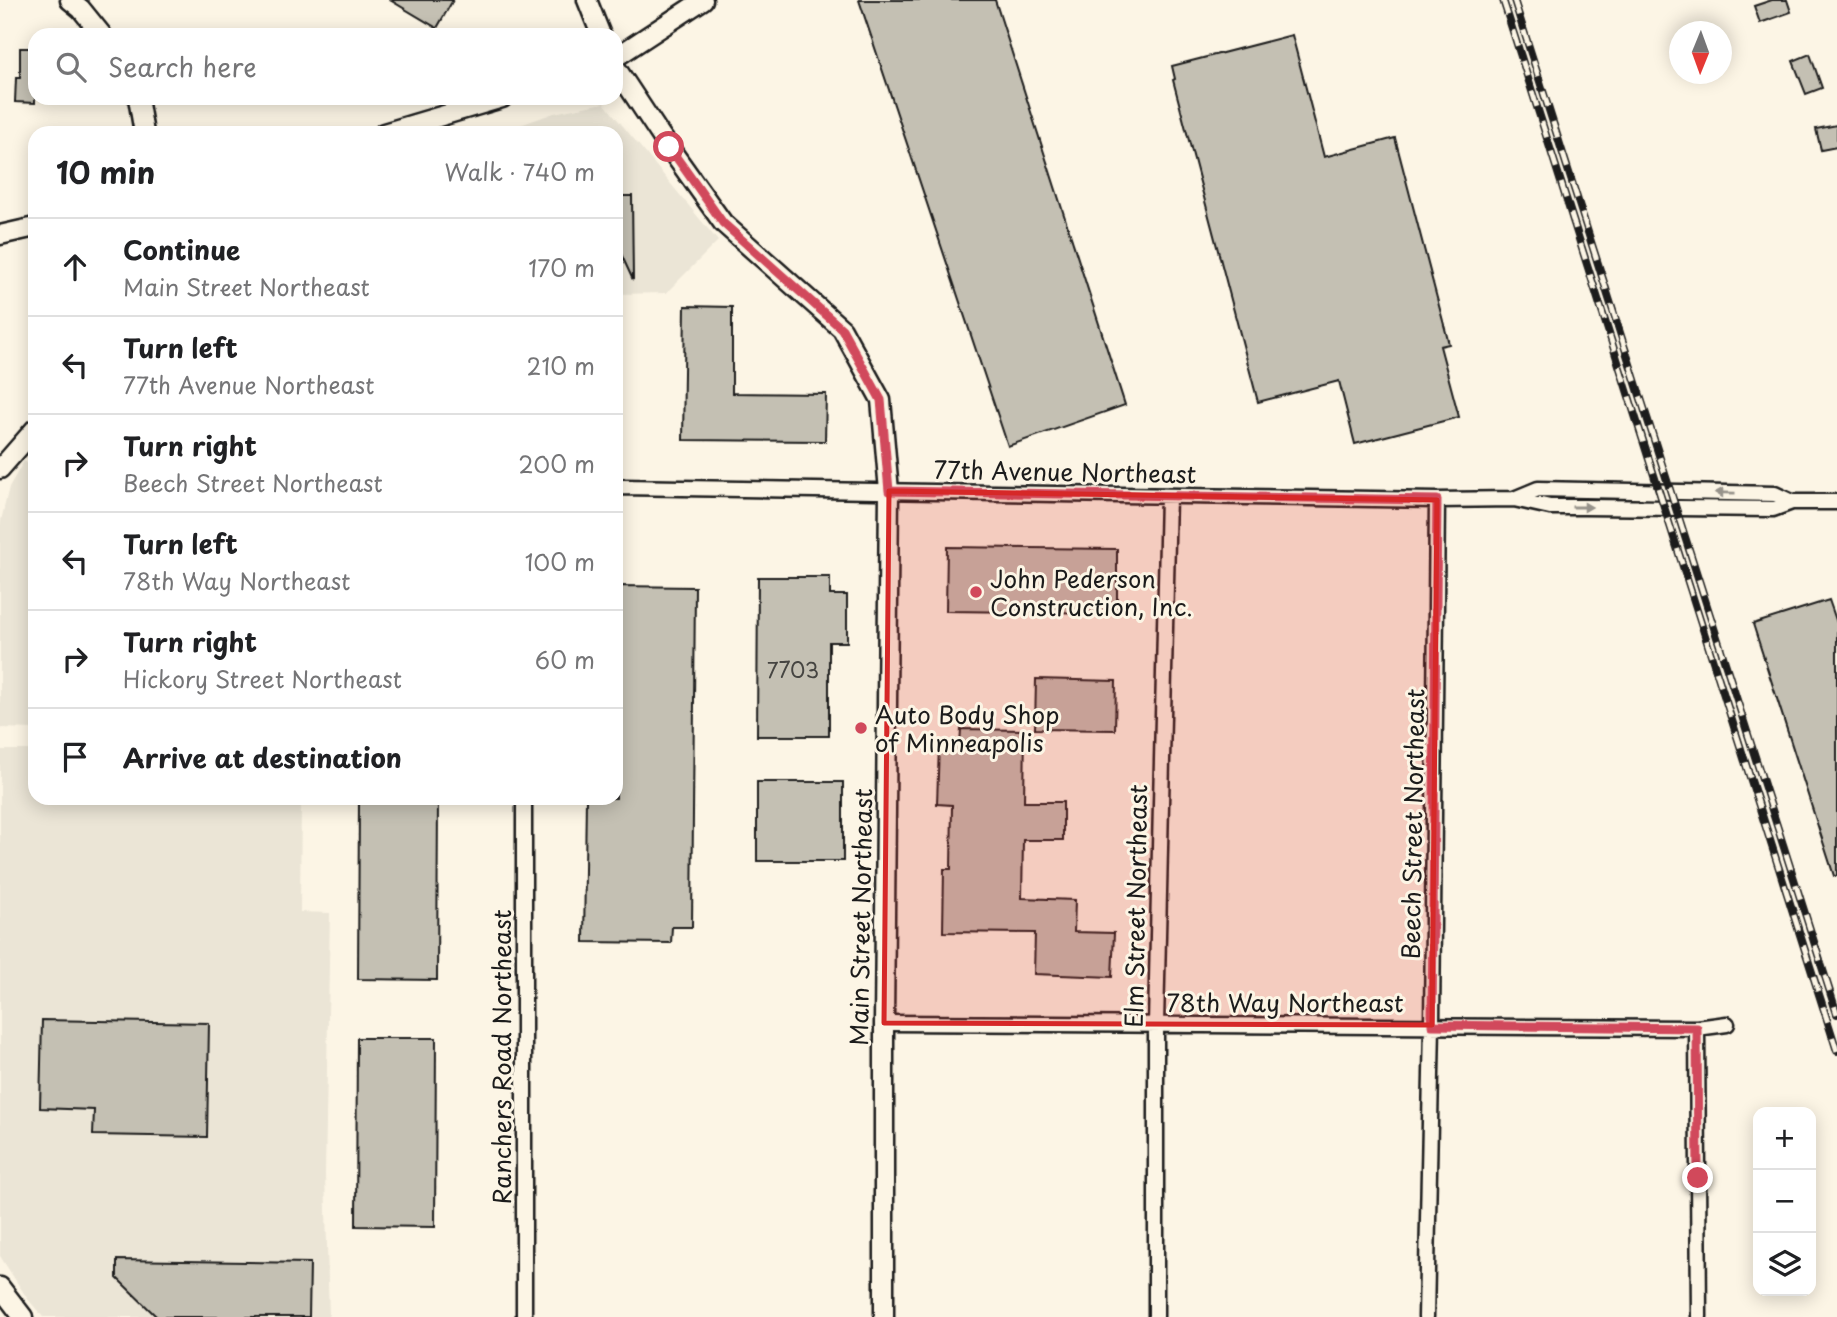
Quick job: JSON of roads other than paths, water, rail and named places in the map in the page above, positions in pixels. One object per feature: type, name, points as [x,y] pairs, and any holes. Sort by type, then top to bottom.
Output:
[{"type":"street","points":[[70,0],[96,28]]},
{"type":"street","points":[[587,0],[598,28]]},
{"type":"street","points":[[623,52],[703,0]]},
{"type":"street","name":"Main Street Northeast","points":[[623,79],[660,136],[723,223],[842,329],[881,400],[889,491],[884,1317]]},
{"type":"street","points":[[139,105],[143,126]]},
{"type":"street","points":[[408,126],[478,105]]},
{"type":"street","points":[[0,235],[28,229]]},
{"type":"street","points":[[0,469],[28,437]]},
{"type":"street","name":"77th Avenue Northeast","points":[[623,486],[1437,500],[1514,499],[1550,506],[1584,507],[1773,509],[1792,502],[1837,502]]},
{"type":"street","name":"Elm Street Northeast","points":[[1156,1317],[1156,1024],[1168,496]]},
{"type":"street","name":"Beech Street Northeast","points":[[1426,1317],[1437,500]]},
{"type":"street","name":"Ranchers Road Northeast","points":[[524,805],[524,1317]]},
{"type":"street","name":"78th Way Northeast","points":[[884,1023],[1697,1028],[1727,1024]]},
{"type":"street","points":[[1697,1028],[1699,1317]]},
{"type":"street","points":[[0,1287],[23,1317]]},
{"type":"railway","points":[[1503,0],[1837,1051]]},
{"type":"railway","points":[[1514,0],[1837,1014]]},
{"type":"place","name":"John Pederson Construction, Inc.","points":[[976,592]]},
{"type":"place","name":"Auto Body Shop of Minneapolis","points":[[861,728]]}]
